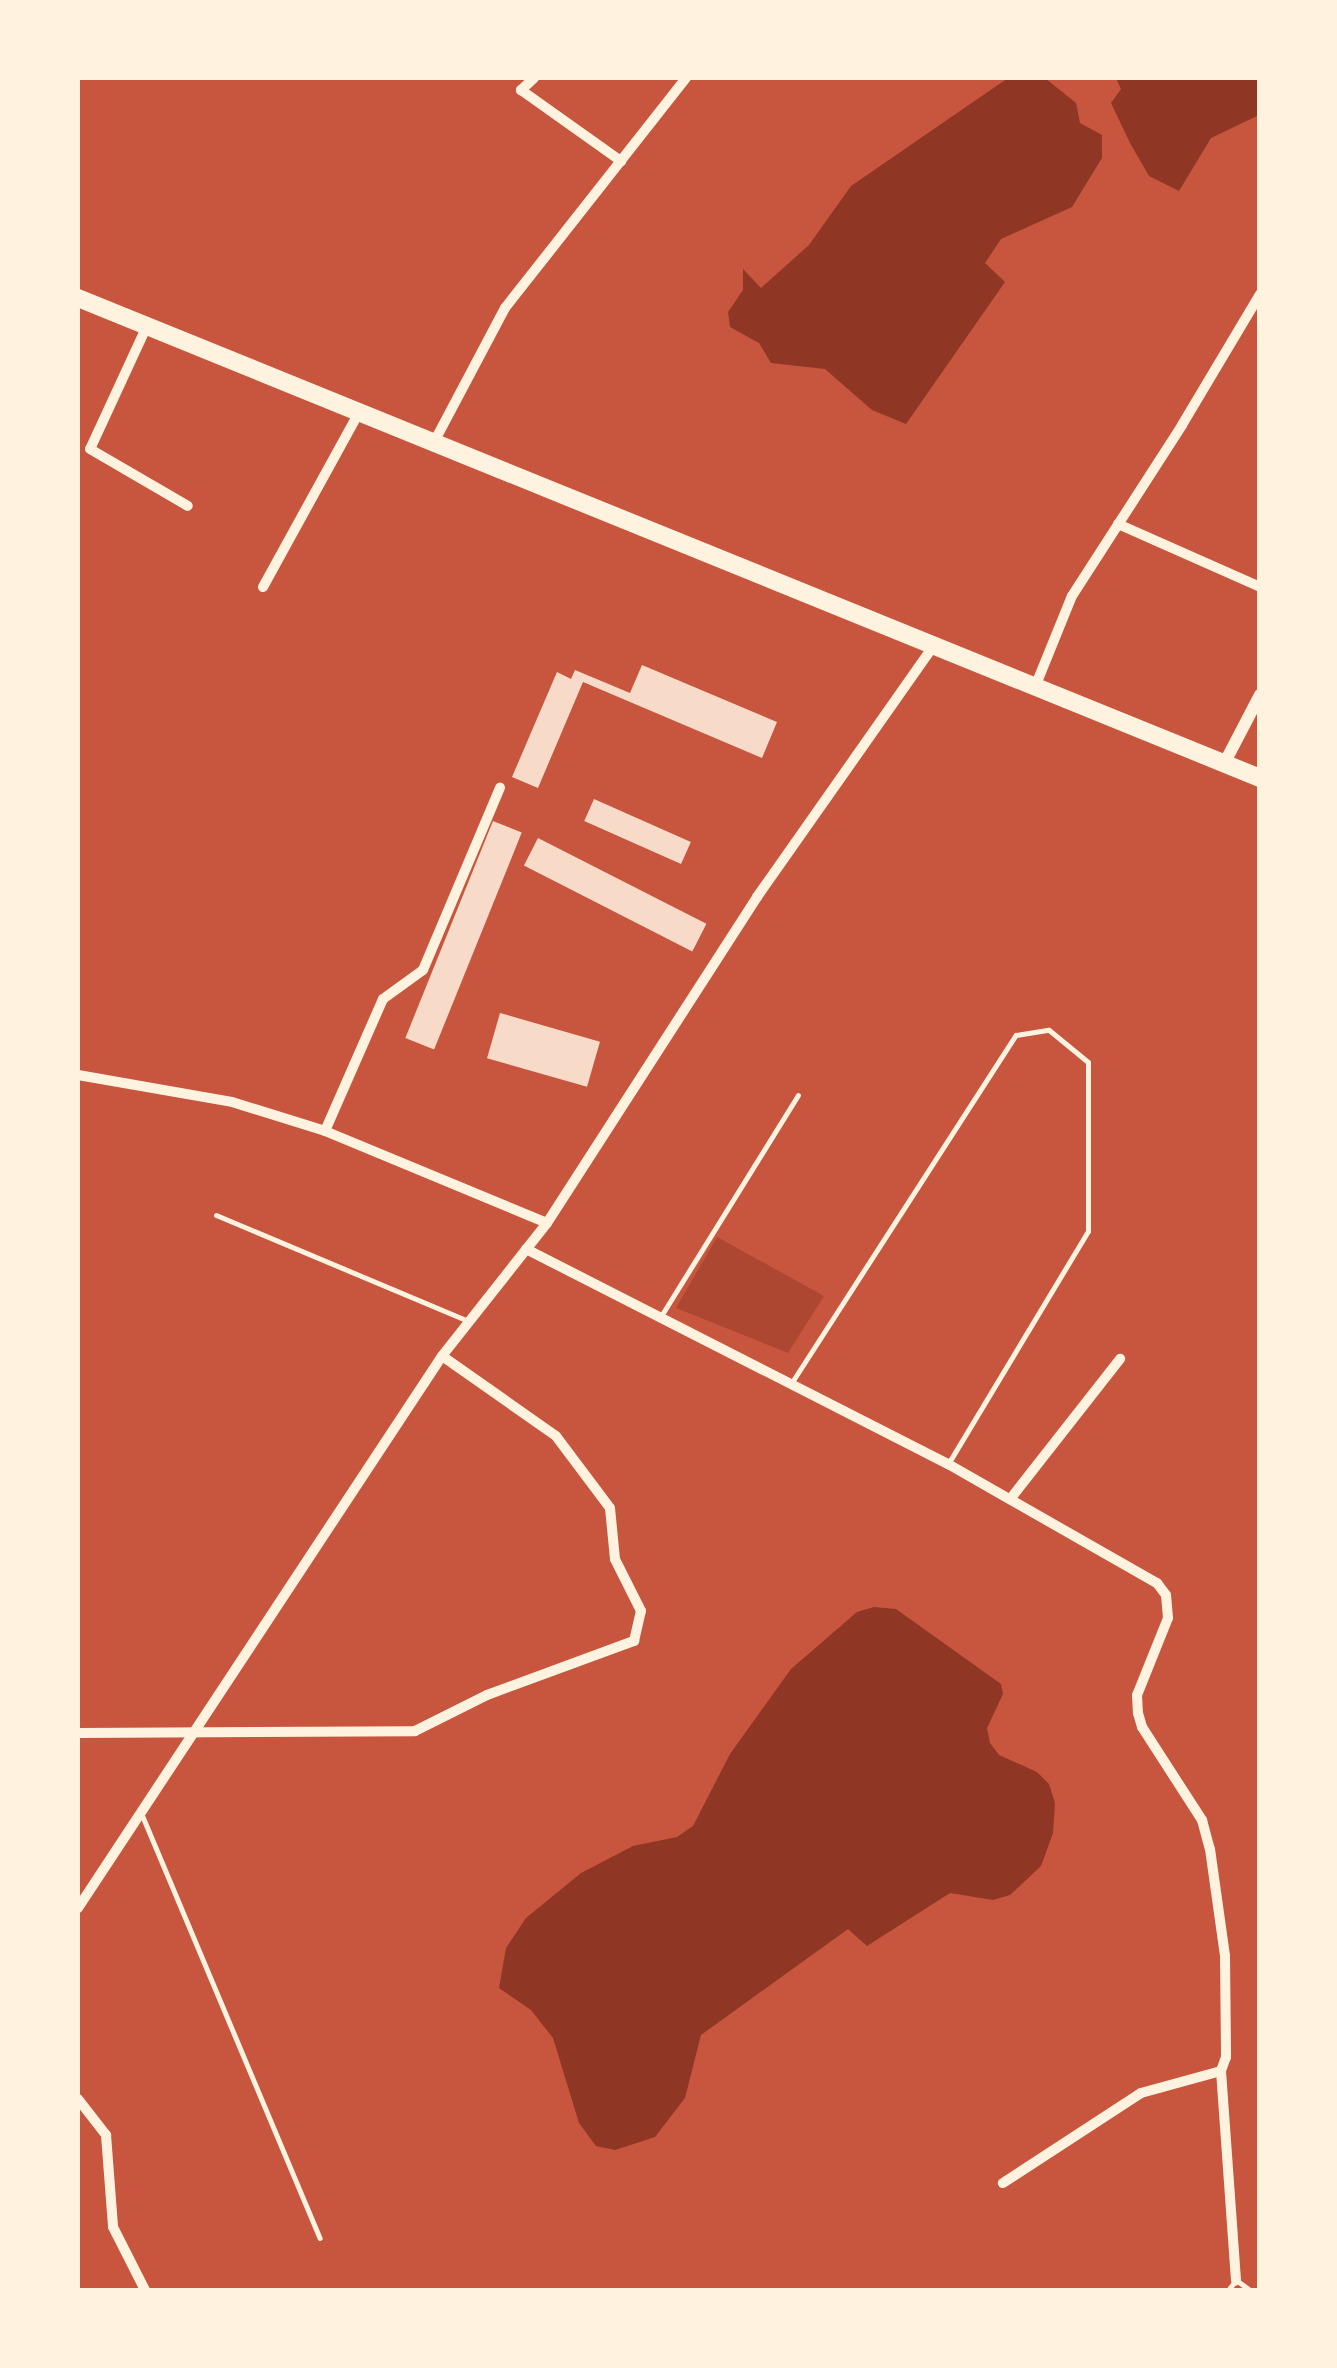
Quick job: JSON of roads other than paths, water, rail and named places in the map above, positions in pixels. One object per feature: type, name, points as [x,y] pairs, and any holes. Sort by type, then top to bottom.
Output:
[{"type":"highway","points":[[78,298],[1260,778]]},
{"type":"street","points":[[534,78],[521,90],[621,161]]},
{"type":"street","points":[[433,444],[505,308],[686,78]]},
{"type":"street","points":[[1034,687],[1072,596],[1260,294]]},
{"type":"street","points":[[146,328],[90,449],[188,506]]},
{"type":"street","points":[[263,587],[358,414]]},
{"type":"street","points":[[1118,524],[1260,587]]},
{"type":"street","points":[[78,1908],[442,1356],[547,1223],[757,897],[933,647]]},
{"type":"street","points":[[1225,762],[1260,695]]},
{"type":"street","points":[[326,1131],[383,1000],[423,970],[500,788]]},
{"type":"street","points":[[78,1075],[232,1102],[326,1131],[547,1223]]},
{"type":"street","points":[[526,1249],[1011,1498],[1157,1583],[1166,1595],[1168,1618],[1137,1695],[1138,1713],[1202,1820],[1210,1850],[1225,1956],[1228,2040],[1221,2071],[1236,2280]]},
{"type":"street","points":[[78,1733],[188,1736],[335,1728],[414,1731],[486,1695],[634,1641],[641,1611],[616,1559],[610,1508],[556,1436],[442,1356]]},
{"type":"street","points":[[1011,1498],[1120,1359]]},
{"type":"street","points":[[1003,2183],[1141,2093],[1221,2071]]},
{"type":"street","points":[[78,2099],[106,2135],[114,2228],[145,2290]]},
{"type":"lane","points":[[789,1386],[1016,1035],[1050,1030],[1088,1062],[1088,1231],[948,1464]]},
{"type":"lane","points":[[661,1316],[798,1095]]},
{"type":"lane","points":[[216,1214],[471,1322]]},
{"type":"lane","points":[[140,1810],[320,2238]]},
{"type":"lane","points":[[1228,2290],[1236,2280],[1250,2290]]}]
